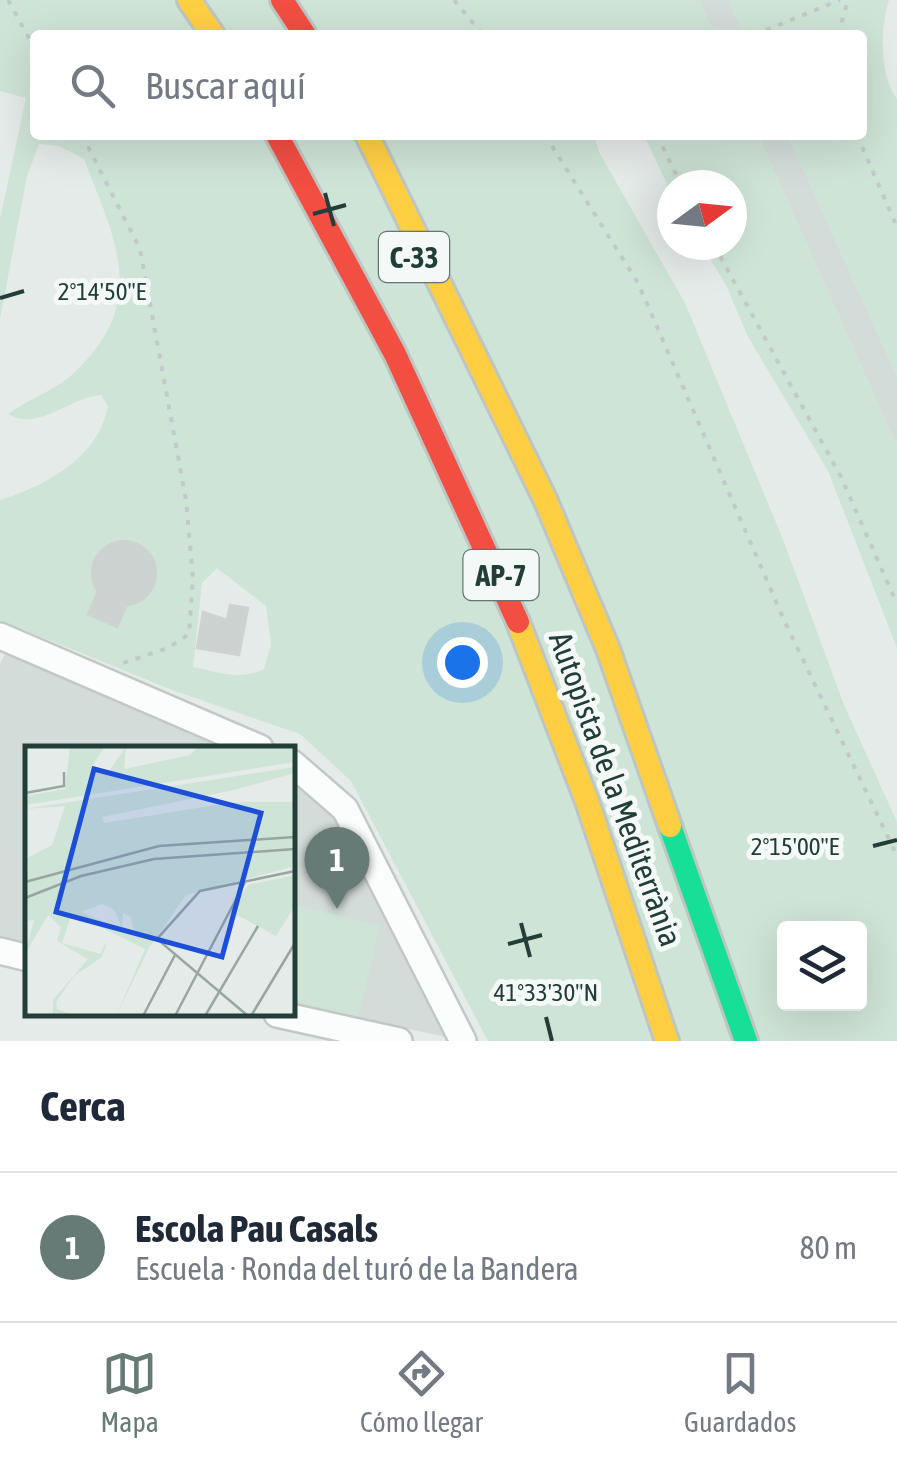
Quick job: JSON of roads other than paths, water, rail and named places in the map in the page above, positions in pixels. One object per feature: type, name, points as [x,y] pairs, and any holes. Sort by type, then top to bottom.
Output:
[{"type":"highway","points":[[188,0],[209,30]]},
{"type":"highway","points":[[272,6],[299,30]]},
{"type":"highway","name":"Autopista de la Mediterrània","points":[[280,140],[403,366],[512,601],[597,822],[667,1041]]},
{"type":"highway","name":"C-33","points":[[343,140],[488,378]]},
{"type":"highway","name":"Autopista de la Mediterrània","points":[[369,140],[545,499],[608,649],[746,1041]]},
{"type":"street","points":[[0,636],[255,746]]},
{"type":"street","points":[[295,766],[345,809],[463,1041]]},
{"type":"street","points":[[0,952],[25,957]]},
{"type":"street","points":[[286,1016],[399,1041]]},
{"type":"place","name":"Escola Pau Casals","points":[[337,909]]}]
